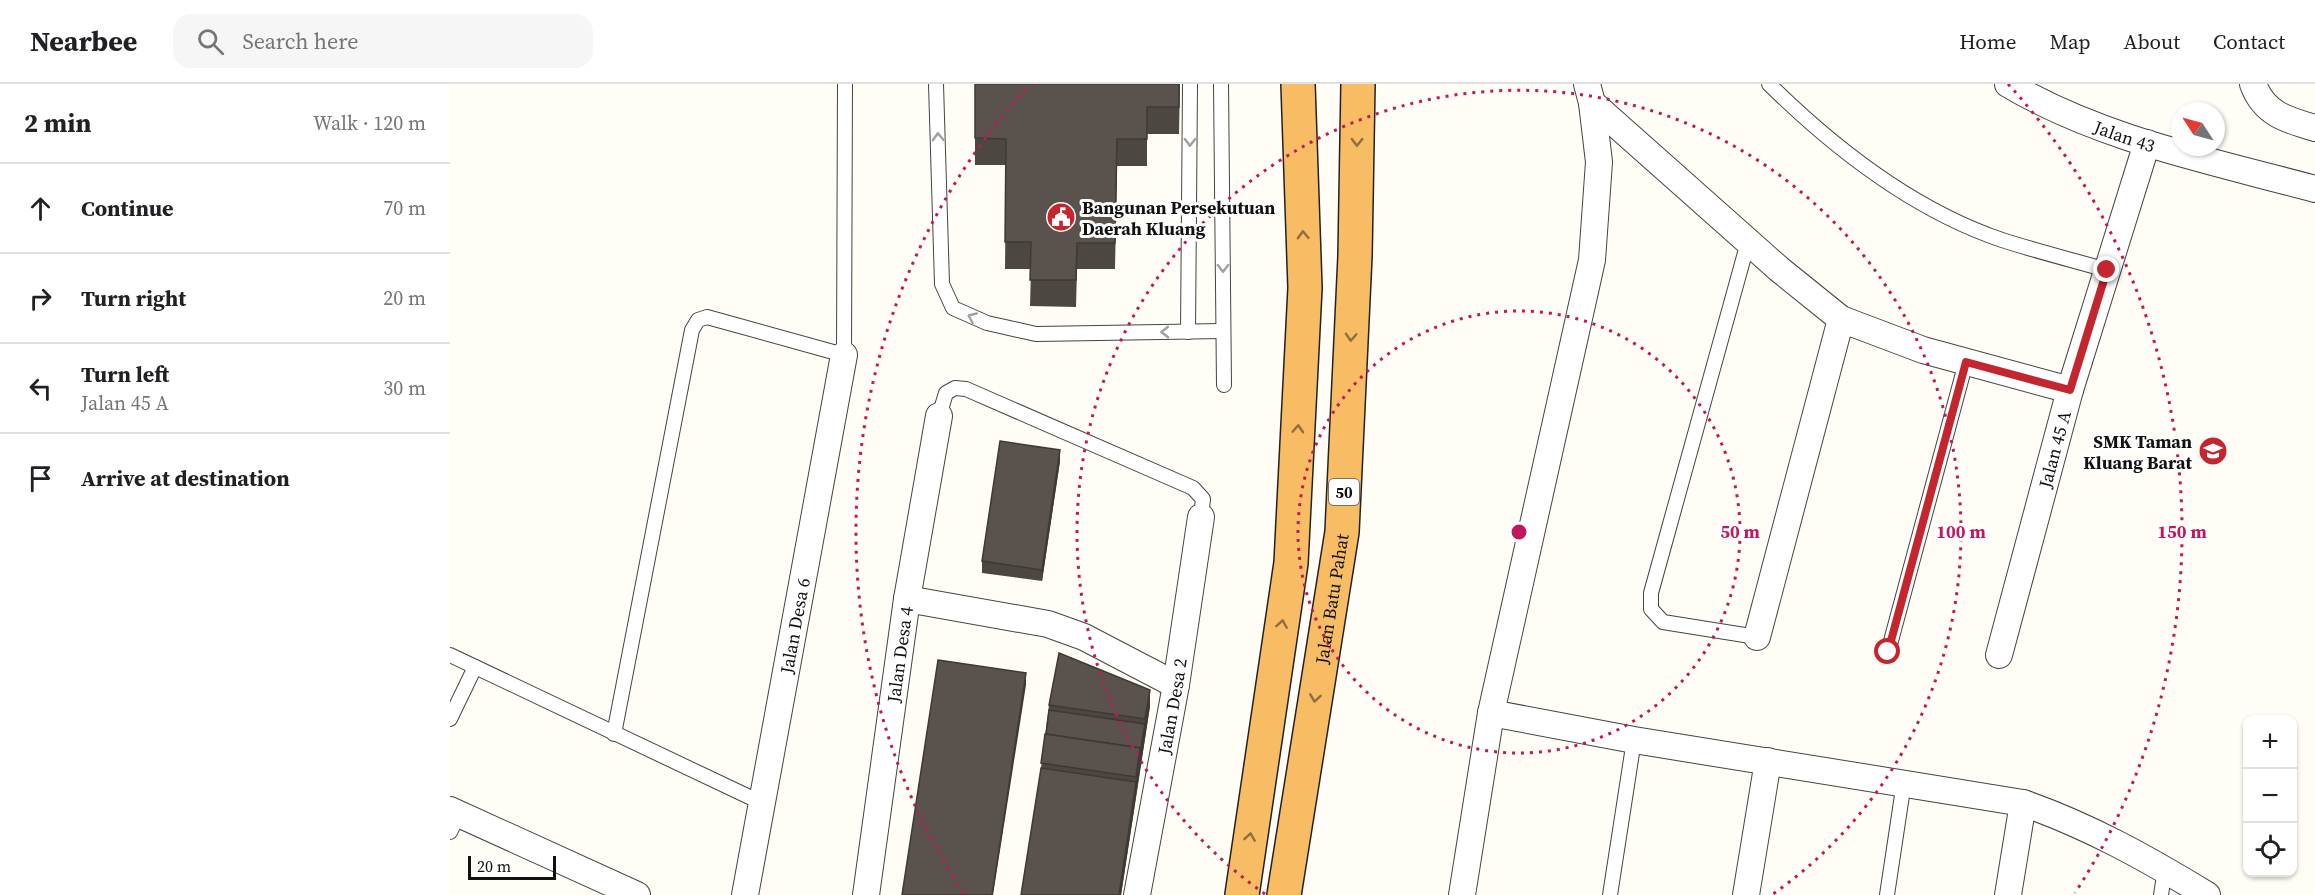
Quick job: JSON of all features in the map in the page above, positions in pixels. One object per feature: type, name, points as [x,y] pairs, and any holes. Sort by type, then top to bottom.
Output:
[{"type":"highway","points":[[1242,895],[1291,563],[1305,288],[1298,84]]},
{"type":"highway","name":"Jalan Batu Pahat","points":[[1284,895],[1342,532],[1355,256],[1358,84]]},
{"type":"street","name":"Jalan 43","points":[[2008,84],[2066,113],[2147,143],[2315,189]]},
{"type":"street","points":[[2255,89],[2269,110],[2284,120],[2315,129]]},
{"type":"street","points":[[1589,93],[1748,242],[1842,319],[1874,333],[1966,362],[2070,390]]},
{"type":"street","points":[[1462,895],[1491,713],[1592,260],[1599,162],[1589,93]]},
{"type":"street","name":"Jalan 45 A","points":[[1999,655],[2070,390],[2147,143]]},
{"type":"street","points":[[1757,637],[1842,319]]},
{"type":"street","name":"Jalan Desa 6","points":[[745,895],[844,355]]},
{"type":"street","name":"Jalan Desa 4","points":[[866,895],[907,599],[939,416]]},
{"type":"street","name":"Jalan Desa 2","points":[[1137,895],[1176,685],[1201,517]]},
{"type":"street","points":[[907,599],[1048,624],[1084,637],[1176,685]]},
{"type":"street","points":[[1491,713],[1634,740],[2023,803],[2067,818],[2138,853],[2207,895]]},
{"type":"street","points":[[1746,895],[1768,761]]},
{"type":"street","points":[[2008,895],[2023,803]]},
{"type":"street","points":[[453,818],[637,895]]},
{"type":"lane","points":[[614,735],[692,330],[698,320],[707,317],[844,355],[845,84]]},
{"type":"lane","points":[[936,84],[942,284],[953,308],[987,323],[1036,334],[1223,331]]},
{"type":"lane","points":[[1188,332],[1190,84]]},
{"type":"lane","points":[[1221,84],[1224,385]]},
{"type":"lane","points":[[1769,84],[1799,113],[1860,164],[1928,207],[2000,239],[2107,270]]},
{"type":"lane","points":[[1748,242],[1651,593],[1651,609],[1663,622],[1757,637]]},
{"type":"lane","points":[[1888,652],[1966,362]]},
{"type":"lane","points":[[939,416],[946,393],[955,388],[966,389],[1193,488],[1203,499],[1201,517]]},
{"type":"lane","points":[[450,655],[614,735],[762,803]]},
{"type":"lane","points":[[450,719],[475,667]]},
{"type":"lane","points":[[1610,895],[1634,740]]},
{"type":"lane","points":[[1887,895],[1904,782]]},
{"type":"lane","points":[[2161,895],[2165,869]]},
{"type":"building","name":"Bangunan Persekutuan Daerah Kluang","points":[[975,84],[1179,84],[1179,107],[1147,107],[1147,139],[1117,139],[1115,243],[1077,243],[1076,280],[1030,280],[1031,242],[1005,242],[1006,139],[975,138]]},
{"type":"building","points":[[1000,441],[1060,450],[1042,570],[982,561]]},
{"type":"building","points":[[1059,653],[1150,690],[1145,719],[1049,705]]},
{"type":"building","points":[[938,660],[1026,673],[992,895],[902,895]]},
{"type":"building","points":[[1049,710],[1145,724],[1140,753],[1140,748],[1046,734]]},
{"type":"building","points":[[1045,734],[1140,748],[1136,777],[1041,763]]},
{"type":"building","points":[[1041,768],[1136,782],[1119,895],[1021,895]]},
{"type":"place","name":"Bangunan Persekutuan Daerah Kluang","points":[[1061,217]]},
{"type":"place","name":"SMK Taman Kluang Barat","points":[[2213,451]]},
{"type":"route","points":[[1888,652],[1966,362],[2070,390],[2107,270]]}]
